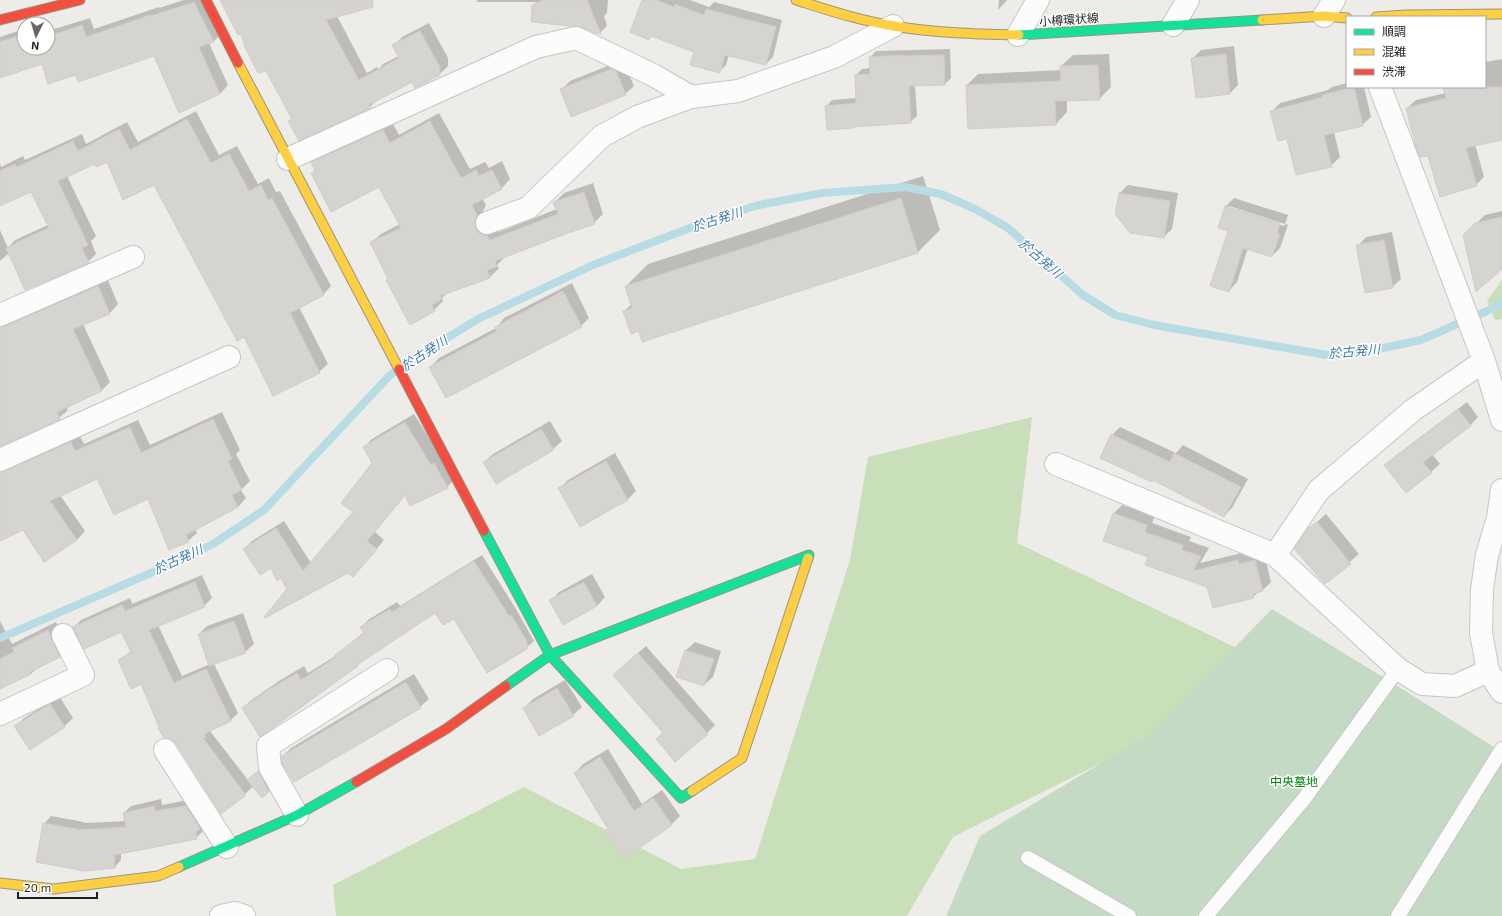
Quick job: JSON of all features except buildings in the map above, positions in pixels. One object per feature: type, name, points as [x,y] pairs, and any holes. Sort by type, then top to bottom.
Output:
[{"type":"street","points":[[0,20],[80,0]]},
{"type":"street","points":[[0,883],[54,889],[158,876],[297,815],[368,776],[446,729],[550,655],[809,555],[742,758],[681,798],[550,655],[288,159],[206,0]]},
{"type":"street","name":"小樽環状線","points":[[796,0],[839,13],[893,26],[952,32],[1018,35],[1173,25],[1329,8],[1346,17]]},
{"type":"street","points":[[1018,35],[1038,0]]},
{"type":"street","points":[[1173,25],[1188,0]]},
{"type":"street","points":[[1391,16],[1502,14]]},
{"type":"street","points":[[487,223],[528,208],[602,136],[637,117],[691,97],[738,91],[834,57],[893,26]]},
{"type":"street","points":[[288,159],[536,46],[576,38],[653,75],[691,97]]},
{"type":"street","points":[[1380,88],[1484,361],[1502,420]]},
{"type":"street","points":[[0,315],[133,257]]},
{"type":"street","points":[[0,460],[230,357]]},
{"type":"street","points":[[1275,555],[1319,490],[1413,410],[1484,361]]},
{"type":"street","points":[[1056,464],[1275,555],[1398,670],[1422,684],[1455,686],[1488,671]]},
{"type":"street","points":[[1502,490],[1498,518],[1487,555],[1482,588],[1480,633],[1488,671],[1502,692]]},
{"type":"street","points":[[0,714],[83,675],[63,635]]},
{"type":"street","points":[[297,815],[270,767],[268,746],[387,670]]},
{"type":"street","points":[[166,750],[227,847]]},
{"type":"street","points":[[221,916],[236,913],[244,916]]},
{"type":"lane","points":[[1206,916],[1304,799],[1398,670]]},
{"type":"lane","points":[[1398,916],[1502,749]]},
{"type":"lane","points":[[1028,858],[1129,916]]},
{"type":"green space","points":[[1502,280],[1502,319],[1495,320],[1487,301]]},
{"type":"green space","points":[[1032,417],[1017,543],[1239,649],[1149,739],[953,837],[907,916],[336,916],[333,885],[524,787],[681,869],[755,859],[850,560],[868,457]]},
{"type":"green space","name":"中央墓地","points":[[1272,609],[1502,752],[1502,916],[946,916],[980,836],[1151,733]]},
{"type":"waterway","name":"於古発川","points":[[0,638],[167,566],[213,544],[264,510],[390,375],[406,363],[478,319],[593,265],[716,218],[759,205],[822,193],[905,187],[941,194],[975,209],[1008,228],[1083,295],[1115,315],[1154,325],[1327,355],[1374,350],[1421,340],[1498,306],[1502,301]]},
{"type":"traffic: fast","points":[[1019,35],[1262,20]]},
{"type":"traffic: fast","points":[[484,531],[550,655],[681,798],[692,791]]},
{"type":"traffic: fast","points":[[506,686],[550,655],[809,555],[808,558]]},
{"type":"traffic: fast","points":[[179,867],[297,815],[356,782]]},
{"type":"traffic: slow","points":[[796,0],[857,18],[894,26],[940,32],[1019,35]]},
{"type":"traffic: slow","points":[[1391,16],[1502,14]]},
{"type":"traffic: slow","points":[[1262,20],[1324,16],[1346,18]]},
{"type":"traffic: slow","points":[[238,63],[399,369]]},
{"type":"traffic: slow","points":[[692,791],[742,758],[808,558]]},
{"type":"traffic: slow","points":[[0,883],[54,889],[158,876],[179,867]]},
{"type":"traffic: jam","points":[[0,20],[80,0]]},
{"type":"traffic: jam","points":[[206,0],[238,63]]},
{"type":"traffic: jam","points":[[399,369],[484,531]]},
{"type":"traffic: jam","points":[[356,782],[446,729],[506,686]]}]
